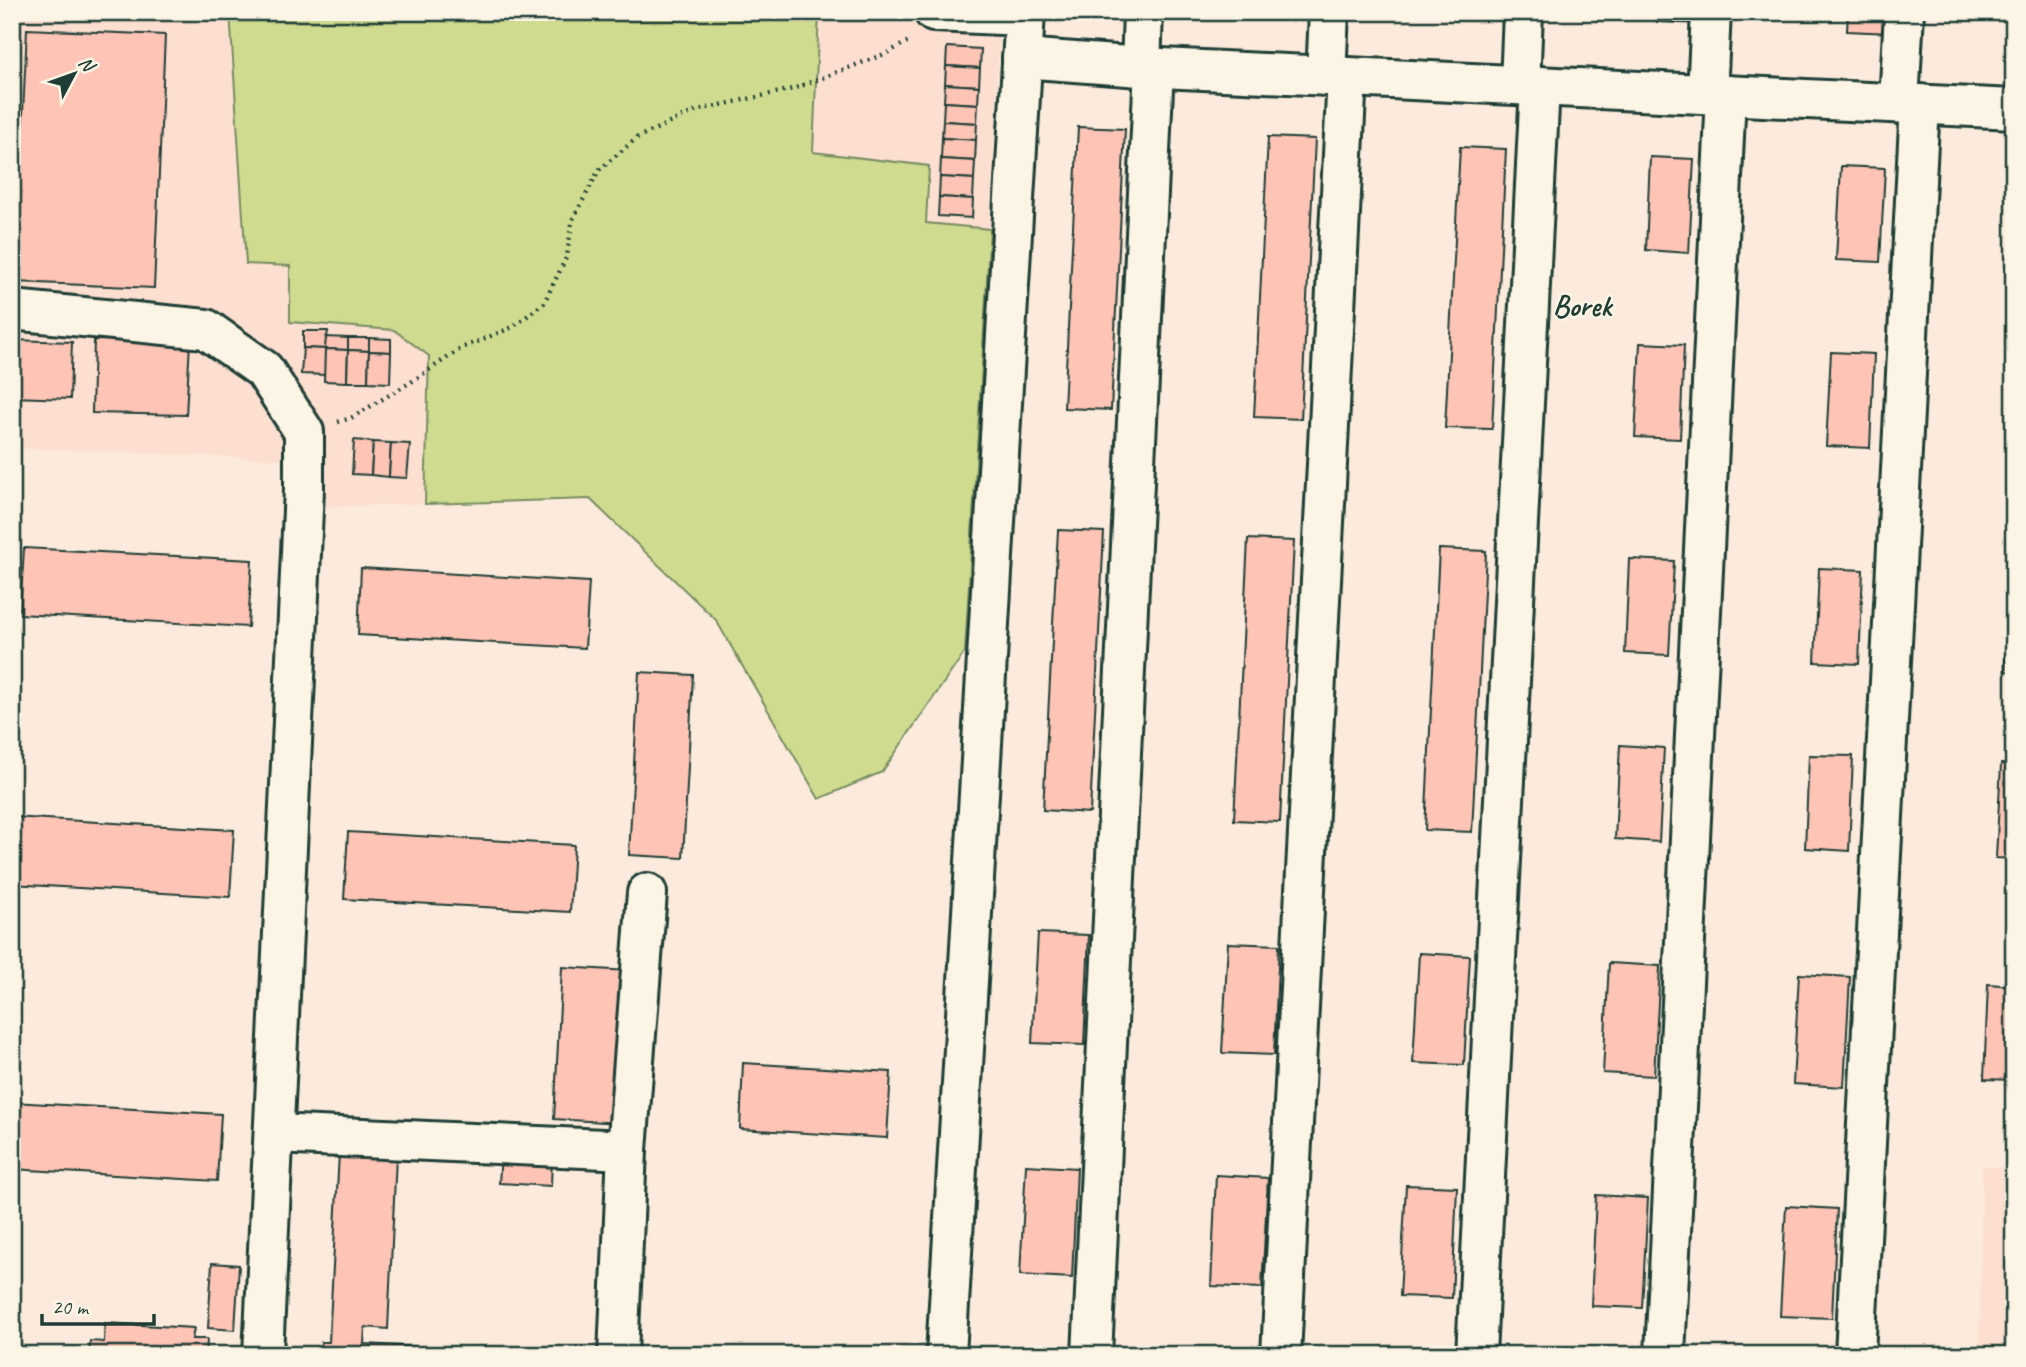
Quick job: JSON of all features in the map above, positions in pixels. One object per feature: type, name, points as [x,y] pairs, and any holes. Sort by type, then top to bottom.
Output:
[{"type":"street","points":[[1092,1355],[1147,68],[1143,12]]},
{"type":"street","points":[[1281,1355],[1336,77],[1329,12]]},
{"type":"street","points":[[1476,1355],[1530,86],[1523,12]]},
{"type":"street","points":[[1665,1355],[1716,95],[1711,12]]},
{"type":"street","points":[[1855,1355],[1910,104],[1904,12]]},
{"type":"street","points":[[946,13],[1025,14],[946,1355]]},
{"type":"street","points":[[1023,58],[1147,68],[2014,109]]},
{"type":"street","points":[[12,310],[206,329],[264,370],[304,432],[304,489],[263,1355]]},
{"type":"street","points":[[618,1355],[627,1150],[646,893]]},
{"type":"street","points":[[274,1134],[627,1150]]},
{"type":"path","points":[[304,432],[351,418],[462,348],[513,327],[544,303],[567,256],[572,221],[599,170],[638,137],[698,110],[793,89],[875,58],[946,13]]},
{"type":"shaded area","points":[[12,12],[230,12],[246,263],[290,265],[291,322],[394,330],[429,356],[425,504],[322,507],[324,461],[12,448]]},
{"type":"shaded area","points":[[819,12],[1001,12],[990,229],[926,223],[812,152]]},
{"type":"shaded area","points":[[1982,1166],[2014,1168],[2014,1355],[1979,1355]]},
{"type":"green space","points":[[230,12],[819,12],[813,152],[929,166],[926,223],[990,229],[965,652],[882,772],[819,799],[716,620],[590,499],[425,504],[429,356],[394,330],[290,322],[290,266],[246,264]]},
{"type":"building","points":[[1657,12],[1701,12],[1701,24],[1657,22]]},
{"type":"building","points":[[1848,12],[1892,12],[1891,33],[1847,31]]},
{"type":"building","points":[[27,29],[165,35],[154,288],[15,282]]},
{"type":"building","points":[[947,47],[981,49],[980,68],[946,66]]},
{"type":"building","points":[[946,66],[980,68],[979,86],[945,84]]},
{"type":"building","points":[[945,84],[979,86],[978,104],[944,102]]},
{"type":"building","points":[[944,102],[978,104],[977,123],[943,121]]},
{"type":"building","points":[[943,121],[977,123],[976,140],[942,138]]},
{"type":"building","points":[[1078,127],[1125,129],[1111,410],[1064,408]]},
{"type":"building","points":[[1268,137],[1315,139],[1301,419],[1254,417]]},
{"type":"building","points":[[942,138],[976,140],[975,161],[941,159]]},
{"type":"building","points":[[1460,147],[1506,149],[1492,429],[1445,428]]},
{"type":"building","points":[[1650,157],[1694,159],[1689,253],[1646,250]]},
{"type":"building","points":[[941,159],[975,161],[974,179],[940,177]]},
{"type":"building","points":[[1841,166],[1885,168],[1880,262],[1836,260]]},
{"type":"building","points":[[940,177],[974,179],[973,199],[939,197]]},
{"type":"building","points":[[939,197],[973,199],[972,218],[938,216]]},
{"type":"building","points":[[303,331],[328,331],[325,349],[303,348]]},
{"type":"building","points":[[326,337],[348,338],[348,350],[325,349]]},
{"type":"building","points":[[348,338],[369,338],[369,351],[348,350]]},
{"type":"building","points":[[369,338],[391,339],[391,352],[369,351]]},
{"type":"building","points":[[12,340],[72,342],[70,399],[12,397]]},
{"type":"building","points":[[94,340],[190,342],[186,415],[92,413]]},
{"type":"building","points":[[1640,343],[1684,345],[1680,439],[1635,437]]},
{"type":"building","points":[[303,348],[325,349],[325,375],[301,374]]},
{"type":"building","points":[[325,349],[348,350],[347,382],[324,381]]},
{"type":"building","points":[[348,350],[369,351],[368,382],[347,382]]},
{"type":"building","points":[[369,351],[391,352],[390,383],[368,382]]},
{"type":"building","points":[[1831,352],[1874,354],[1870,448],[1826,446]]},
{"type":"building","points":[[354,440],[373,442],[371,475],[352,474]]},
{"type":"building","points":[[373,442],[391,443],[389,477],[371,475]]},
{"type":"building","points":[[391,443],[410,444],[407,478],[389,477]]},
{"type":"building","points":[[1058,530],[1104,532],[1090,813],[1043,810]]},
{"type":"building","points":[[1248,539],[1294,541],[1280,822],[1234,820]]},
{"type":"building","points":[[24,548],[252,560],[248,627],[20,614]]},
{"type":"building","points":[[1439,549],[1486,551],[1472,832],[1425,830]]},
{"type":"building","points":[[1629,559],[1674,561],[1669,655],[1625,653]]},
{"type":"building","points":[[361,568],[589,582],[585,648],[358,635]]},
{"type":"building","points":[[1819,568],[1863,570],[1859,664],[1815,662]]},
{"type":"building","points":[[2010,577],[2014,577],[2014,672],[2005,671]]},
{"type":"building","points":[[639,672],[693,675],[683,858],[629,855]]},
{"type":"building","points":[[1620,745],[1664,748],[1659,842],[1615,839]]},
{"type":"building","points":[[1809,755],[1853,756],[1849,851],[1805,848]]},
{"type":"building","points":[[2001,764],[2014,765],[2014,859],[1996,858]]},
{"type":"building","points":[[12,817],[234,830],[230,897],[12,884]]},
{"type":"building","points":[[348,832],[574,845],[570,912],[344,899]]},
{"type":"building","points":[[1038,933],[1089,935],[1084,1045],[1032,1043]]},
{"type":"building","points":[[1228,943],[1279,945],[1274,1055],[1222,1053]]},
{"type":"building","points":[[1419,953],[1470,956],[1464,1065],[1413,1063]]},
{"type":"building","points":[[1609,963],[1660,966],[1654,1076],[1603,1073]]},
{"type":"building","points":[[562,967],[629,971],[621,1123],[554,1119]]},
{"type":"building","points":[[1799,974],[1850,977],[1844,1087],[1793,1084]]},
{"type":"building","points":[[1988,984],[2014,986],[2014,1080],[1984,1079]]},
{"type":"building","points":[[743,1063],[891,1072],[887,1138],[740,1129]]},
{"type":"building","points":[[12,1102],[221,1114],[217,1181],[12,1169]]},
{"type":"building","points":[[339,1153],[396,1156],[388,1329],[365,1327],[364,1344],[533,1355],[320,1355],[321,1342],[329,1342]]},
{"type":"building","points":[[501,1154],[552,1157],[551,1186],[499,1183]]},
{"type":"building","points":[[1026,1165],[1077,1168],[1072,1278],[1020,1275]]},
{"type":"building","points":[[1216,1175],[1268,1178],[1262,1288],[1211,1286]]},
{"type":"building","points":[[1406,1185],[1457,1187],[1452,1298],[1400,1296]]},
{"type":"building","points":[[1596,1195],[1648,1198],[1642,1308],[1591,1306]]},
{"type":"building","points":[[1786,1206],[1837,1209],[1832,1318],[1780,1316]]},
{"type":"building","points":[[212,1263],[239,1265],[235,1330],[208,1328]]},
{"type":"building","points":[[105,1323],[194,1328],[192,1339],[207,1339],[206,1355],[89,1355],[90,1341],[104,1342]]},
{"type":"district","name":"Borek","points":[[1582,306]]}]
